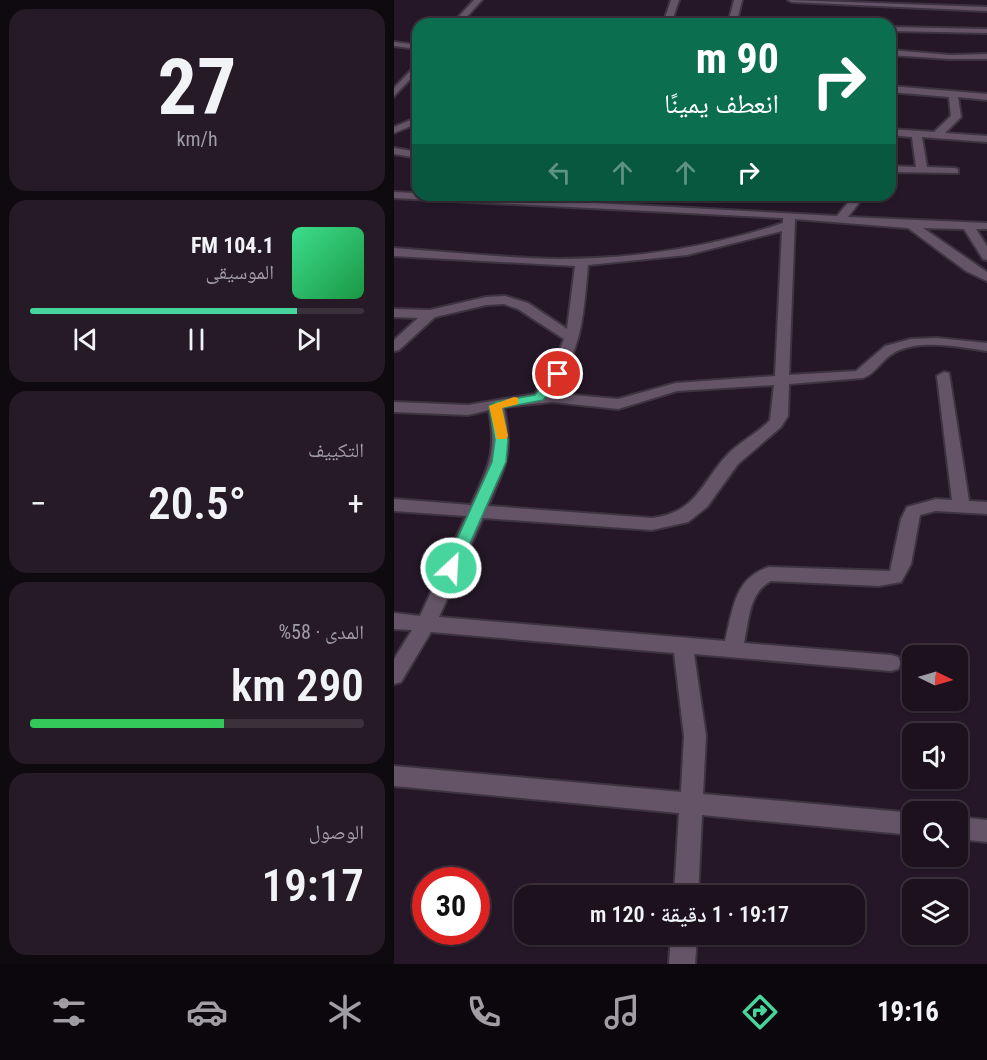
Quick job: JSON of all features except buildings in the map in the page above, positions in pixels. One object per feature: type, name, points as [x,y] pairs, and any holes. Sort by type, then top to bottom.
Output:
[{"type":"street","points":[[462,18],[478,0]]},
{"type":"street","points":[[669,18],[675,0]]},
{"type":"street","points":[[734,18],[738,0]]},
{"type":"street","points":[[792,0],[860,2],[903,18],[986,31]]},
{"type":"street","points":[[896,24],[903,18],[986,9]]},
{"type":"street","points":[[896,30],[903,18]]},
{"type":"street","points":[[394,44],[412,46]]},
{"type":"street","points":[[896,52],[950,57],[986,56]]},
{"type":"street","points":[[394,93],[412,73]]},
{"type":"street","points":[[896,89],[953,96],[986,97]]},
{"type":"street","points":[[936,136],[958,114],[953,96]]},
{"type":"street","points":[[394,130],[412,122]]},
{"type":"street","points":[[896,132],[986,139]]},
{"type":"street","points":[[917,134],[922,170]]},
{"type":"street","points":[[394,151],[412,154]]},
{"type":"street","points":[[896,169],[955,171]]},
{"type":"street","points":[[394,195],[412,196]]},
{"type":"street","points":[[510,201],[789,220],[986,226]]},
{"type":"street","points":[[607,206],[610,201]]},
{"type":"street","points":[[841,220],[853,201]]},
{"type":"street","points":[[394,252],[582,262],[691,250],[744,239],[789,220]]},
{"type":"street","points":[[394,505],[477,513],[652,524],[670,523],[696,511],[708,497],[732,459],[775,425],[780,416],[789,220]]},
{"type":"street","points":[[911,225],[986,277]]},
{"type":"street","points":[[968,226],[986,256]]},
{"type":"street","points":[[539,398],[561,368],[573,339],[582,262]]},
{"type":"street","points":[[394,313],[430,314],[486,301],[505,300],[528,310],[573,339]]},
{"type":"street","points":[[394,347],[430,314]]},
{"type":"street","points":[[394,407],[453,410],[496,406],[539,398],[618,404],[676,387],[858,375],[872,368],[889,349],[899,345],[943,343],[986,348]]},
{"type":"street","points":[[944,376],[961,506]]},
{"type":"street","points":[[394,676],[426,624],[499,462],[502,448],[496,406]]},
{"type":"street","points":[[733,650],[746,592],[757,580],[769,574],[878,579],[895,577],[902,566],[905,530],[913,511],[936,505],[986,508]]},
{"type":"street","points":[[394,621],[891,663]]},
{"type":"street","points":[[684,645],[695,736],[687,885]]},
{"type":"street","points":[[394,776],[902,823]]},
{"type":"street","points":[[968,829],[986,831]]},
{"type":"street","points":[[682,964],[683,945]]},
{"type":"slow traffic","points":[[501,436],[496,406],[514,401]]},
{"type":"route","points":[[451,568],[499,462],[502,440],[496,406],[523,399],[539,398],[558,374]]}]
